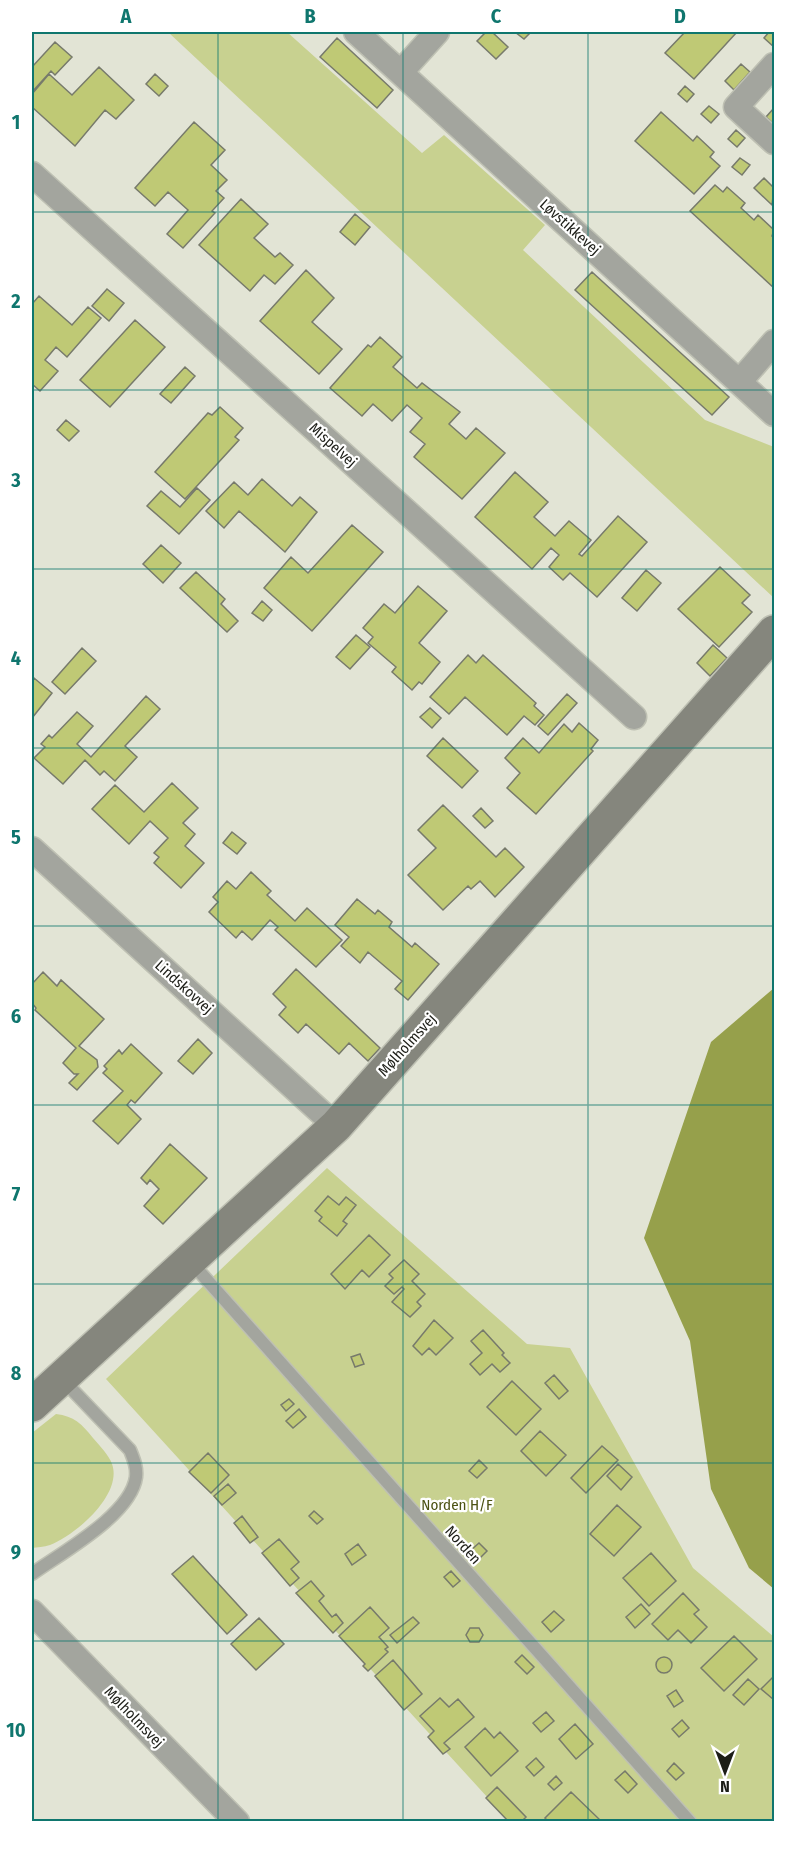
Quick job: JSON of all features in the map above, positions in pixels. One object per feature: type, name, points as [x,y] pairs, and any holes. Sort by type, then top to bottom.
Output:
[{"type":"street","name":"Løvstikkevej","points":[[356,32],[741,380],[774,414]]},
{"type":"street","points":[[401,72],[437,32]]},
{"type":"street","points":[[774,65],[736,107],[774,142]]},
{"type":"street","name":"Mispelvej","points":[[32,174],[634,717]]},
{"type":"street","points":[[741,380],[774,342]]},
{"type":"street","name":"Mølholmsvej","points":[[32,1402],[190,1261],[336,1126],[767,645]]},
{"type":"street","name":"Lindskovvej","points":[[32,849],[336,1126]]},
{"type":"street","name":"Mølholmsvej","points":[[32,1612],[237,1821]]},
{"type":"lane","name":"Norden","points":[[190,1261],[690,1821]]},
{"type":"lane","points":[[32,1574],[111,1517],[128,1498],[136,1479],[136,1465],[130,1450],[61,1378]]},
{"type":"green space","points":[[168,32],[287,32],[422,153],[444,135],[545,225],[523,250],[705,420],[774,447],[774,598]]},
{"type":"green space","name":"Norden H/F","points":[[327,1168],[527,1344],[570,1348],[693,1568],[774,1637],[774,1821],[509,1821],[106,1379]]},
{"type":"green space","points":[[56,1414],[73,1419],[85,1429],[109,1457],[114,1476],[111,1488],[104,1500],[84,1523],[61,1540],[50,1545],[32,1548],[32,1433]]},
{"type":"shaded area","points":[[774,988],[774,1589],[749,1568],[711,1489],[690,1341],[644,1238],[711,1042]]},
{"type":"building","points":[[486,32],[492,32],[508,47],[496,59],[477,41]]},
{"type":"building","points":[[515,32],[531,32],[524,39]]},
{"type":"building","points":[[685,32],[737,32],[694,79],[665,53]]},
{"type":"building","points":[[769,32],[774,32],[774,47],[764,38]]},
{"type":"building","points":[[337,38],[393,90],[377,108],[320,57]]},
{"type":"building","points":[[55,42],[72,57],[55,75],[51,71],[32,92],[32,67]]},
{"type":"building","points":[[741,64],[750,72],[734,90],[725,81]]},
{"type":"building","points":[[99,67],[134,100],[116,119],[105,110],[75,146],[32,107],[32,94],[49,74],[72,95]]},
{"type":"building","points":[[155,74],[168,86],[159,96],[146,84]]},
{"type":"building","points":[[685,86],[694,94],[687,102],[678,94]]},
{"type":"building","points":[[709,106],[719,114],[711,123],[701,114]]},
{"type":"building","points":[[774,108],[774,124],[766,117]]},
{"type":"building","points":[[661,112],[693,141],[697,136],[714,152],[710,157],[720,166],[694,194],[635,141]]},
{"type":"building","points":[[194,122],[225,150],[211,165],[227,180],[216,191],[224,198],[212,211],[215,213],[183,248],[167,234],[188,210],[168,192],[155,206],[135,188]]},
{"type":"building","points":[[736,130],[745,138],[737,147],[728,139]]},
{"type":"building","points":[[740,158],[750,165],[742,175],[732,167]]},
{"type":"building","points":[[764,178],[774,188],[772,205],[754,188]]},
{"type":"building","points":[[715,185],[723,192],[727,187],[745,203],[741,208],[754,220],[758,215],[774,230],[772,236],[774,238],[774,288],[690,211]]},
{"type":"building","points":[[241,199],[268,224],[254,238],[275,257],[280,253],[293,265],[275,284],[264,275],[250,291],[199,245]]},
{"type":"building","points":[[355,214],[370,227],[355,245],[340,232]]},
{"type":"building","points":[[306,270],[334,298],[312,322],[342,349],[319,374],[260,321]]},
{"type":"building","points":[[592,272],[729,397],[712,415],[575,290]]},
{"type":"building","points":[[107,289],[124,303],[109,321],[92,306]]},
{"type":"building","points":[[39,296],[72,325],[88,307],[101,318],[67,357],[56,347],[45,360],[58,371],[40,391],[32,384],[32,304]]},
{"type":"building","points":[[135,320],[165,347],[110,407],[80,380]]},
{"type":"building","points":[[380,337],[402,357],[393,367],[417,388],[422,383],[460,412],[449,424],[466,439],[476,428],[505,453],[462,499],[414,457],[425,444],[410,432],[422,418],[407,405],[392,421],[373,404],[362,416],[330,388],[368,345],[371,347]]},
{"type":"building","points":[[185,367],[195,376],[171,403],[160,394]]},
{"type":"building","points":[[220,407],[243,428],[235,437],[239,440],[185,499],[155,472],[208,413],[212,415]]},
{"type":"building","points":[[66,420],[79,431],[69,441],[57,430]]},
{"type":"building","points":[[515,472],[548,502],[534,517],[555,536],[569,521],[591,540],[579,554],[582,556],[618,516],[647,542],[597,597],[570,573],[563,580],[549,567],[559,555],[551,548],[532,569],[475,517]]},
{"type":"building","points":[[262,479],[292,506],[300,497],[317,512],[285,552],[239,511],[224,528],[206,511],[234,482],[248,495]]},
{"type":"building","points":[[197,488],[210,500],[179,534],[147,506],[161,491],[180,507]]},
{"type":"building","points":[[352,525],[383,552],[312,631],[264,588],[291,557],[308,573]]},
{"type":"building","points":[[161,545],[181,563],[163,583],[143,564]]},
{"type":"building","points":[[720,567],[750,595],[742,603],[752,612],[719,647],[678,609]]},
{"type":"building","points":[[646,570],[661,583],[637,611],[622,598]]},
{"type":"building","points":[[196,572],[225,599],[221,604],[238,621],[227,632],[180,588]]},
{"type":"building","points":[[418,586],[447,611],[419,643],[440,662],[422,684],[419,682],[412,690],[392,672],[396,667],[368,643],[373,637],[363,628],[384,604],[395,613]]},
{"type":"building","points":[[262,601],[272,610],[263,621],[252,613]]},
{"type":"building","points":[[356,635],[370,647],[350,669],[336,657]]},
{"type":"building","points":[[713,645],[727,658],[710,676],[697,663]]},
{"type":"building","points":[[82,648],[96,661],[65,694],[52,682]]},
{"type":"building","points":[[468,655],[476,663],[483,655],[536,703],[534,706],[544,715],[535,725],[524,716],[507,735],[465,697],[449,714],[430,697]]},
{"type":"building","points":[[34,678],[52,693],[32,718],[32,681]]},
{"type":"building","points":[[567,694],[577,703],[548,735],[538,726]]},
{"type":"building","points":[[146,696],[160,709],[125,746],[137,757],[115,781],[104,771],[100,775],[85,760],[63,784],[34,758],[45,747],[41,744],[49,735],[52,738],[77,712],[93,726],[77,744],[91,757]]},
{"type":"building","points":[[430,708],[441,718],[432,728],[420,717]]},
{"type":"building","points":[[579,723],[598,740],[591,749],[593,751],[536,814],[507,788],[520,773],[505,758],[523,738],[539,753],[564,724],[572,732]]},
{"type":"building","points":[[443,738],[478,771],[462,788],[427,756]]},
{"type":"building","points":[[172,783],[198,808],[183,823],[195,834],[185,846],[204,863],[181,888],[154,863],[159,857],[154,853],[168,838],[150,821],[129,844],[92,809],[115,785],[144,812]]},
{"type":"building","points":[[443,805],[496,857],[505,848],[524,867],[495,897],[480,881],[471,889],[468,886],[443,910],[408,875],[436,848],[418,830]]},
{"type":"building","points":[[481,808],[493,821],[485,828],[473,816]]},
{"type":"building","points":[[232,832],[246,843],[237,854],[223,843]]},
{"type":"building","points":[[251,872],[271,891],[267,895],[295,921],[307,908],[342,940],[316,967],[275,930],[278,927],[270,920],[252,940],[242,931],[236,938],[209,912],[218,902],[213,897],[227,881],[236,889]]},
{"type":"building","points":[[357,899],[375,914],[378,910],[392,922],[389,927],[412,947],[415,943],[439,964],[408,1000],[395,989],[402,981],[368,952],[360,963],[341,946],[349,937],[335,925]]},
{"type":"building","points":[[296,969],[380,1048],[368,1061],[349,1043],[339,1054],[306,1024],[298,1033],[279,1015],[286,1007],[273,994]]},
{"type":"building","points":[[43,972],[57,986],[61,980],[104,1019],[79,1046],[97,1060],[98,1067],[77,1090],[69,1083],[78,1074],[74,1074],[63,1063],[76,1048],[35,1010],[32,1003],[32,984]]},
{"type":"building","points":[[198,1039],[212,1053],[193,1074],[178,1061]]},
{"type":"building","points":[[131,1044],[162,1073],[135,1103],[131,1100],[127,1105],[141,1119],[118,1144],[93,1121],[123,1091],[103,1073],[107,1069],[104,1066],[119,1050],[122,1054]]},
{"type":"building","points":[[170,1144],[207,1178],[163,1224],[144,1206],[159,1189],[150,1180],[147,1184],[141,1178]]},
{"type":"building","points":[[328,1196],[339,1205],[346,1197],[356,1205],[343,1221],[347,1224],[337,1236],[319,1221],[322,1217],[315,1211]]},
{"type":"building","points":[[369,1235],[390,1255],[369,1277],[362,1270],[345,1289],[331,1274]]},
{"type":"building","points":[[404,1260],[419,1274],[412,1281],[425,1294],[417,1302],[421,1306],[410,1317],[392,1302],[404,1289],[402,1287],[394,1294],[385,1286],[393,1278],[389,1274]]},
{"type":"building","points":[[434,1320],[453,1338],[436,1355],[429,1348],[422,1355],[413,1346]]},
{"type":"building","points":[[483,1330],[510,1363],[500,1372],[492,1364],[480,1375],[470,1364],[482,1353],[471,1341]]},
{"type":"building","points":[[360,1354],[364,1364],[355,1367],[351,1357]]},
{"type":"building","points":[[554,1375],[568,1391],[559,1399],[545,1383]]},
{"type":"building","points":[[512,1381],[541,1409],[516,1435],[487,1407]]},
{"type":"building","points":[[289,1399],[294,1404],[286,1411],[281,1405]]},
{"type":"building","points":[[299,1409],[306,1417],[293,1428],[286,1421]]},
{"type":"building","points":[[540,1431],[566,1455],[546,1476],[521,1451]]},
{"type":"building","points":[[602,1446],[618,1460],[586,1493],[571,1478]]},
{"type":"building","points":[[208,1453],[229,1475],[211,1493],[189,1472]]},
{"type":"building","points":[[479,1460],[487,1468],[477,1478],[469,1471]]},
{"type":"building","points":[[618,1464],[632,1477],[621,1490],[607,1476]]},
{"type":"building","points":[[228,1484],[236,1493],[222,1505],[214,1496]]},
{"type":"building","points":[[617,1505],[641,1527],[614,1556],[590,1534]]},
{"type":"building","points":[[314,1511],[323,1519],[317,1524],[309,1516]]},
{"type":"building","points":[[242,1516],[258,1537],[250,1543],[234,1523]]},
{"type":"building","points":[[279,1539],[299,1562],[291,1569],[299,1578],[290,1586],[262,1553]]},
{"type":"building","points":[[479,1543],[487,1551],[478,1560],[470,1551]]},
{"type":"building","points":[[358,1544],[366,1555],[352,1565],[345,1554]]},
{"type":"building","points":[[651,1553],[676,1581],[649,1606],[623,1578]]},
{"type":"building","points":[[193,1556],[247,1615],[227,1634],[172,1574]]},
{"type":"building","points":[[451,1571],[460,1581],[453,1587],[444,1577]]},
{"type":"building","points":[[311,1581],[324,1596],[319,1601],[332,1617],[336,1614],[343,1623],[333,1633],[296,1593]]},
{"type":"building","points":[[683,1593],[699,1610],[694,1614],[707,1627],[691,1643],[678,1630],[668,1640],[652,1624]]},
{"type":"building","points":[[641,1604],[650,1614],[635,1628],[626,1617]]},
{"type":"building","points":[[370,1607],[389,1628],[379,1637],[388,1647],[385,1649],[388,1652],[368,1671],[363,1666],[365,1664],[339,1636]]},
{"type":"building","points":[[554,1611],[564,1620],[551,1632],[542,1622]]},
{"type":"building","points":[[413,1617],[419,1623],[397,1643],[390,1635]]},
{"type":"building","points":[[259,1618],[284,1644],[256,1670],[231,1644]]},
{"type":"building","points":[[470,1628],[479,1628],[483,1635],[479,1642],[470,1642],[466,1635]]},
{"type":"building","points":[[734,1636],[757,1659],[724,1691],[701,1668]]},
{"type":"building","points":[[522,1655],[534,1667],[527,1674],[515,1662]]},
{"type":"building","points":[[664,1657],[672,1665],[664,1673],[656,1665]]},
{"type":"building","points":[[393,1660],[422,1694],[404,1710],[375,1676]]},
{"type":"building","points":[[774,1676],[774,1700],[761,1689]]},
{"type":"building","points":[[748,1679],[759,1689],[744,1705],[733,1695]]},
{"type":"building","points":[[676,1690],[683,1701],[674,1707],[667,1696]]},
{"type":"building","points":[[440,1698],[449,1707],[458,1699],[474,1717],[444,1743],[450,1749],[443,1754],[428,1737],[434,1731],[420,1716]]},
{"type":"building","points":[[546,1712],[554,1721],[541,1732],[533,1723]]},
{"type":"building","points":[[682,1720],[689,1728],[679,1737],[672,1729]]},
{"type":"building","points":[[575,1724],[593,1744],[576,1759],[559,1739]]},
{"type":"building","points":[[485,1728],[494,1738],[500,1732],[518,1751],[491,1776],[465,1747]]},
{"type":"building","points":[[536,1758],[544,1767],[534,1776],[526,1767]]},
{"type":"building","points":[[674,1763],[684,1773],[676,1780],[667,1771]]},
{"type":"building","points":[[625,1771],[637,1784],[628,1793],[615,1780]]},
{"type":"building","points":[[556,1776],[562,1783],[554,1790],[548,1784]]},
{"type":"building","points":[[497,1787],[526,1817],[521,1822],[509,1822],[486,1798]]},
{"type":"building","points":[[571,1792],[599,1819],[597,1822],[549,1822],[545,1818]]}]
